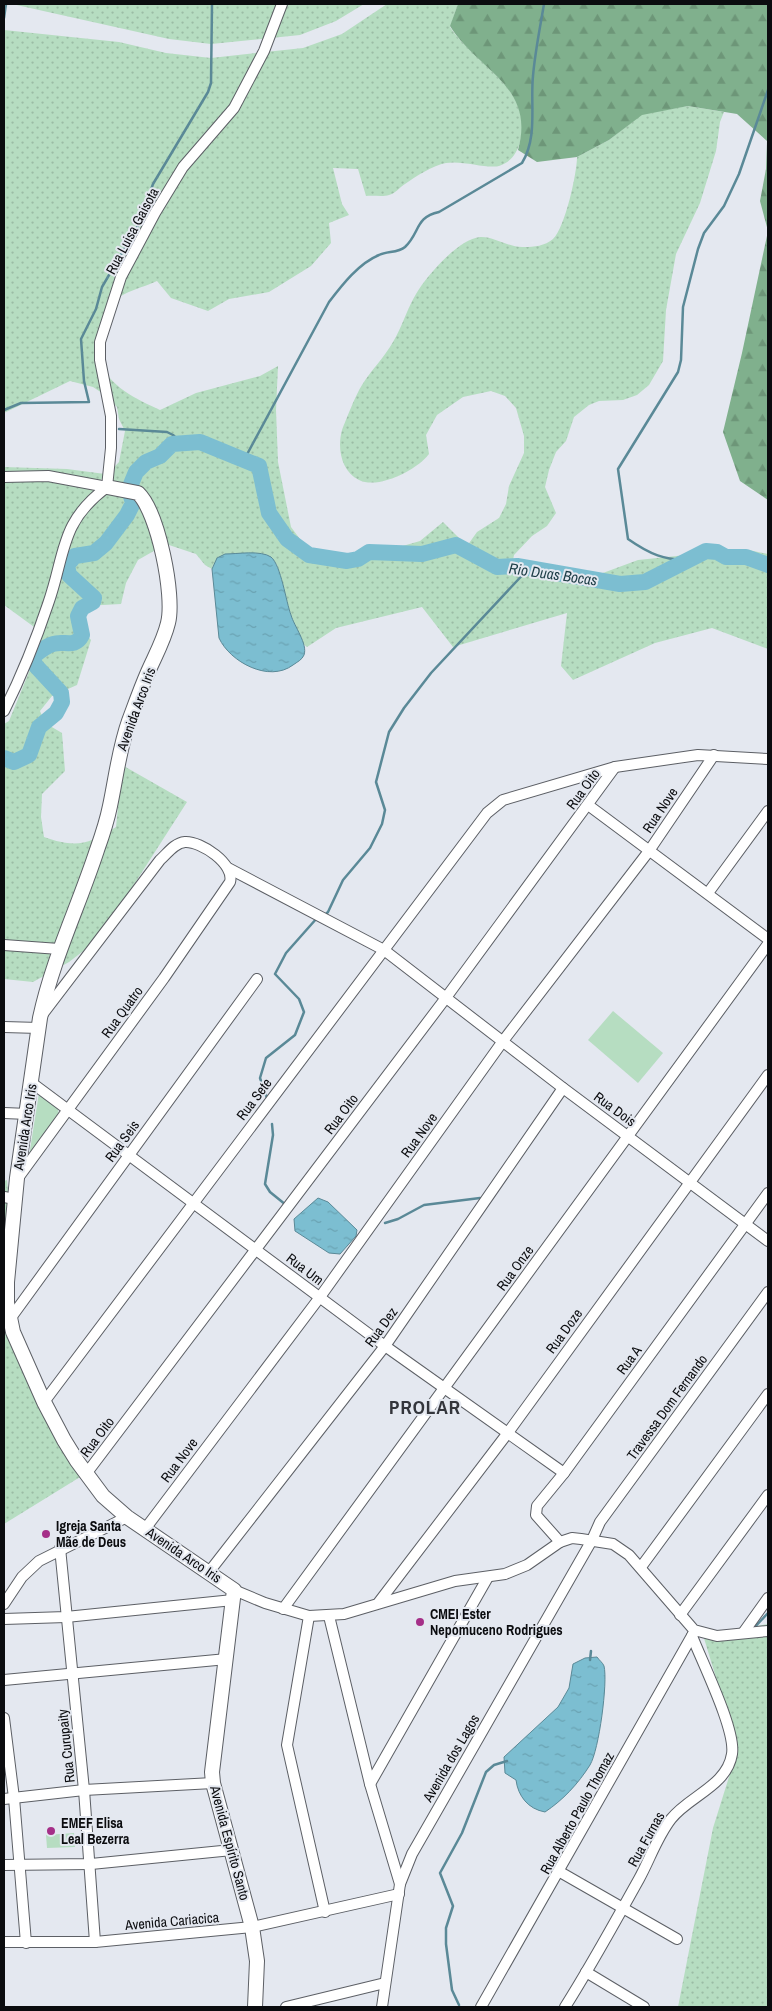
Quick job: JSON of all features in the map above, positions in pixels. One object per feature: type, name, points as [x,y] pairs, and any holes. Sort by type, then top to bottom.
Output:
[{"type":"street","name":"Rua Luisa Gaisota","points":[[107,487],[111,448],[111,416],[100,360],[100,342],[121,277],[183,168],[234,108],[264,52],[282,4]]},
{"type":"street","points":[[4,477],[48,476],[107,487]]},
{"type":"street","points":[[4,711],[40,629],[52,594],[59,557],[73,523],[92,497],[107,487]]},
{"type":"street","name":"Avenida Arco Iris","points":[[107,487],[128,490],[145,503],[156,531],[170,592],[168,623],[142,684],[121,745],[110,807],[100,841],[80,900],[59,948],[39,1023],[28,1114],[17,1178],[9,1198],[7,1282],[10,1319],[44,1402],[70,1450],[103,1496],[127,1517],[209,1572],[234,1595],[309,1616],[344,1614],[379,1602],[474,1577],[488,1577],[515,1571],[560,1542],[572,1538],[613,1544],[641,1567],[693,1634]]},
{"type":"street","name":"Rua Sete","points":[[44,1402],[487,813],[503,800],[615,767],[686,756],[714,755],[768,759]]},
{"type":"street","name":"Rua Nove","points":[[144,1529],[320,1297],[503,1041],[649,851],[714,755]]},
{"type":"street","name":"Rua Oito","points":[[86,1474],[446,999],[615,767]]},
{"type":"street","points":[[588,805],[768,939]]},
{"type":"street","points":[[708,893],[768,811]]},
{"type":"street","points":[[4,1027],[39,1023],[160,860],[176,844],[186,842],[204,847],[220,858],[228,868]]},
{"type":"street","name":"Rua Dois","points":[[228,868],[384,950],[563,1088],[768,1241]]},
{"type":"street","name":"Rua Quatro","points":[[17,1178],[164,978],[230,882],[231,877],[228,868]]},
{"type":"street","name":"Rua Onze","points":[[283,1609],[768,944]]},
{"type":"street","points":[[4,945],[59,948]]},
{"type":"street","name":"Rua Seis","points":[[10,1319],[257,979]]},
{"type":"street","name":"Rua Doze","points":[[379,1602],[507,1434],[768,1075]]},
{"type":"street","name":"Rua Um","points":[[32,1083],[385,1346],[564,1473]]},
{"type":"street","name":"Rua Dez","points":[[209,1572],[385,1346],[563,1088]]},
{"type":"street","points":[[4,1113],[28,1114]]},
{"type":"street","name":"Rua A","points":[[560,1542],[535,1512],[537,1506],[564,1473],[768,1193]]},
{"type":"street","name":"Travessa Dom Fernando","points":[[592,1540],[600,1522],[768,1292]]},
{"type":"street","points":[[641,1567],[768,1394]]},
{"type":"street","points":[[680,1615],[768,1495]]},
{"type":"street","points":[[4,1604],[29,1569],[60,1548],[127,1517]]},
{"type":"street","name":"Avenida dos Lagos","points":[[382,2007],[399,1889],[412,1854],[592,1540]]},
{"type":"street","name":"Rua Curupaity","points":[[60,1548],[84,1790],[95,1942]]},
{"type":"street","points":[[370,1784],[488,1577]]},
{"type":"street","points":[[4,1619],[66,1617],[234,1595]]},
{"type":"street","name":"Avenida Espírito Santo","points":[[234,1595],[212,1760],[213,1783],[252,1927],[257,1961],[255,2007]]},
{"type":"street","points":[[743,1633],[768,1598]]},
{"type":"street","points":[[309,1616],[287,1745],[325,1912]]},
{"type":"street","points":[[329,1616],[370,1784],[399,1889]]},
{"type":"street","points":[[693,1634],[717,1636],[768,1631]]},
{"type":"street","name":"Rua Alberto Paulo Thomaz","points":[[481,2007],[560,1872],[693,1634]]},
{"type":"street","name":"Rua Furnas","points":[[565,2007],[668,1823],[684,1805],[721,1777],[732,1757],[728,1727],[693,1634]]},
{"type":"street","points":[[4,1680],[226,1658]]},
{"type":"street","points":[[4,1718],[9,1799],[19,1863],[26,1943]]},
{"type":"street","points":[[9,1799],[84,1790],[213,1783]]},
{"type":"street","points":[[4,1865],[19,1863],[90,1864],[232,1850]]},
{"type":"street","points":[[560,1872],[677,1939]]},
{"type":"street","name":"Avenida Cariacica","points":[[4,1942],[95,1942],[252,1927],[325,1912],[399,1889]]},
{"type":"street","points":[[586,1972],[644,2007]]},
{"type":"street","points":[[286,2007],[385,1983]]},
{"type":"green space","points":[[12,4],[364,4],[336,21],[300,35],[211,44],[169,39]]},
{"type":"green space","points":[[387,4],[458,4],[450,27],[460,40],[499,79],[510,92],[518,107],[522,123],[520,142],[513,157],[507,162],[494,167],[452,162],[441,164],[419,175],[393,193],[384,196],[366,196],[358,169],[333,168],[342,204],[349,215],[329,223],[331,243],[311,266],[269,292],[229,299],[208,311],[171,298],[157,281],[126,294],[110,305],[102,321],[100,353],[104,369],[116,385],[124,391],[160,410],[196,393],[260,376],[278,366],[276,410],[278,462],[291,527],[314,558],[368,556],[420,541],[443,522],[467,546],[477,532],[499,518],[506,504],[509,486],[524,453],[524,436],[516,408],[505,396],[491,391],[463,397],[437,415],[426,435],[429,454],[424,460],[407,471],[387,480],[367,482],[359,480],[348,471],[340,451],[342,430],[362,385],[393,342],[421,287],[443,260],[462,244],[471,239],[485,237],[513,246],[524,247],[543,245],[553,239],[562,224],[566,212],[573,187],[577,157],[609,140],[642,114],[688,106],[724,112],[720,122],[716,151],[700,203],[676,254],[666,310],[663,361],[649,385],[637,395],[623,400],[599,401],[589,405],[574,417],[566,441],[556,452],[545,487],[556,513],[547,526],[532,536],[514,555],[511,571],[584,580],[638,560],[744,549],[768,554],[768,649],[712,628],[655,643],[573,680],[561,666],[567,613],[453,647],[422,607],[336,628],[307,647],[297,633],[277,565],[269,556],[213,565],[212,569],[205,565],[196,554],[166,544],[138,560],[126,583],[121,604],[85,606],[77,624],[91,640],[77,685],[52,696],[40,711],[45,723],[62,733],[65,771],[42,794],[41,817],[44,837],[64,843],[81,843],[97,838],[116,827],[122,765],[187,802],[99,939],[69,962],[33,982],[4,979],[4,724],[9,721],[38,650],[41,632],[4,605],[4,467],[67,469],[105,474],[98,484],[119,462],[125,431],[119,419],[117,407],[105,395],[93,387],[70,381],[4,413],[4,30],[119,42],[166,53],[211,58],[303,48],[342,34]]},
{"type":"green space","points":[[458,4],[768,4],[768,231],[760,201],[766,169],[767,141],[737,114],[688,106],[642,115],[609,140],[577,157],[537,162],[518,150],[521,128],[519,110],[512,95],[501,81],[462,42],[450,26]]},
{"type":"green space","points":[[768,231],[768,500],[740,481],[723,432]]},
{"type":"green space","points":[[613,1011],[663,1053],[638,1083],[588,1040]]},
{"type":"green space","points":[[39,1093],[58,1109],[59,1115],[29,1156]]},
{"type":"green space","points":[[7,1180],[9,1201],[10,1320],[85,1474],[4,1524],[4,1181]]},
{"type":"green space","points":[[768,1624],[768,2007],[678,2007],[713,1828],[734,1761],[728,1717],[703,1635]]},
{"type":"green space","points":[[74,1833],[75,1847],[47,1848],[46,1835]]},
{"type":"water","points":[[225,554],[261,554],[271,557],[275,561],[291,615],[305,651],[303,657],[293,665],[273,672],[262,671],[241,662],[224,647],[219,638],[212,569],[217,558]]},
{"type":"water","points":[[318,1198],[328,1202],[357,1230],[356,1236],[340,1254],[329,1253],[295,1231],[294,1219]]},
{"type":"water","points":[[597,1657],[604,1666],[605,1686],[597,1745],[590,1765],[564,1797],[545,1812],[539,1810],[525,1801],[519,1791],[516,1780],[505,1773],[504,1757],[558,1707],[569,1688],[573,1664],[585,1658]]},
{"type":"waterway","points":[[4,18],[6,4]]},
{"type":"waterway","points":[[4,410],[21,403],[89,402],[84,381],[81,339],[96,309],[102,287],[139,224],[153,184],[208,92],[211,83],[212,4]]},
{"type":"waterway","points":[[244,460],[329,302],[351,275],[372,259],[405,247],[422,222],[431,214],[439,212],[522,163],[527,153],[532,131],[533,76],[544,4]]},
{"type":"waterway","points":[[691,559],[665,558],[628,539],[618,469],[678,372],[681,360],[683,307],[698,249],[704,233],[724,206],[739,174],[768,90]]},
{"type":"waterway","points":[[119,429],[167,432],[181,443]]},
{"type":"waterway","name":"Rio Duas Bocas","points":[[4,758],[14,762],[29,755],[39,727],[56,713],[62,702],[61,693],[36,666],[33,660],[35,655],[48,646],[57,643],[73,643],[82,635],[78,616],[82,608],[93,602],[94,598],[69,575],[67,565],[75,556],[94,553],[106,543],[127,515],[133,503],[129,489],[136,472],[146,462],[160,456],[172,444],[200,442],[259,466],[269,513],[287,539],[309,555],[347,561],[358,559],[369,552],[422,554],[456,545],[497,567],[517,566],[620,584],[645,582],[706,551],[717,552],[726,557],[746,557],[768,565]]},
{"type":"waterway","points":[[325,915],[343,880],[370,848],[382,824],[385,810],[376,782],[389,732],[404,708],[431,673],[529,568]]},
{"type":"waterway","points":[[267,1098],[260,1078],[266,1058],[295,1035],[304,1012],[299,999],[275,974],[286,953],[317,918]]},
{"type":"waterway","points":[[272,1124],[273,1135],[265,1184],[270,1192],[286,1205]]},
{"type":"waterway","points":[[385,1223],[398,1219],[424,1205],[480,1198]]},
{"type":"waterway","points":[[753,1629],[768,1613]]},
{"type":"waterway","points":[[590,1660],[591,1651]]},
{"type":"waterway","points":[[459,2005],[452,1990],[446,1944],[446,1928],[453,1906],[440,1873],[462,1833],[486,1772],[494,1765],[507,1761]]},
{"type":"place","name":"Igreja Santa Mãe de Deus","points":[[46,1534]]},
{"type":"place","name":"CMEI Ester Nepomuceno Rodrigues","points":[[420,1622]]},
{"type":"place","name":"EMEF Elisa Leal Bezerra","points":[[51,1831]]},
{"type":"district","name":"PROLAR","points":[[425,1407]]}]
